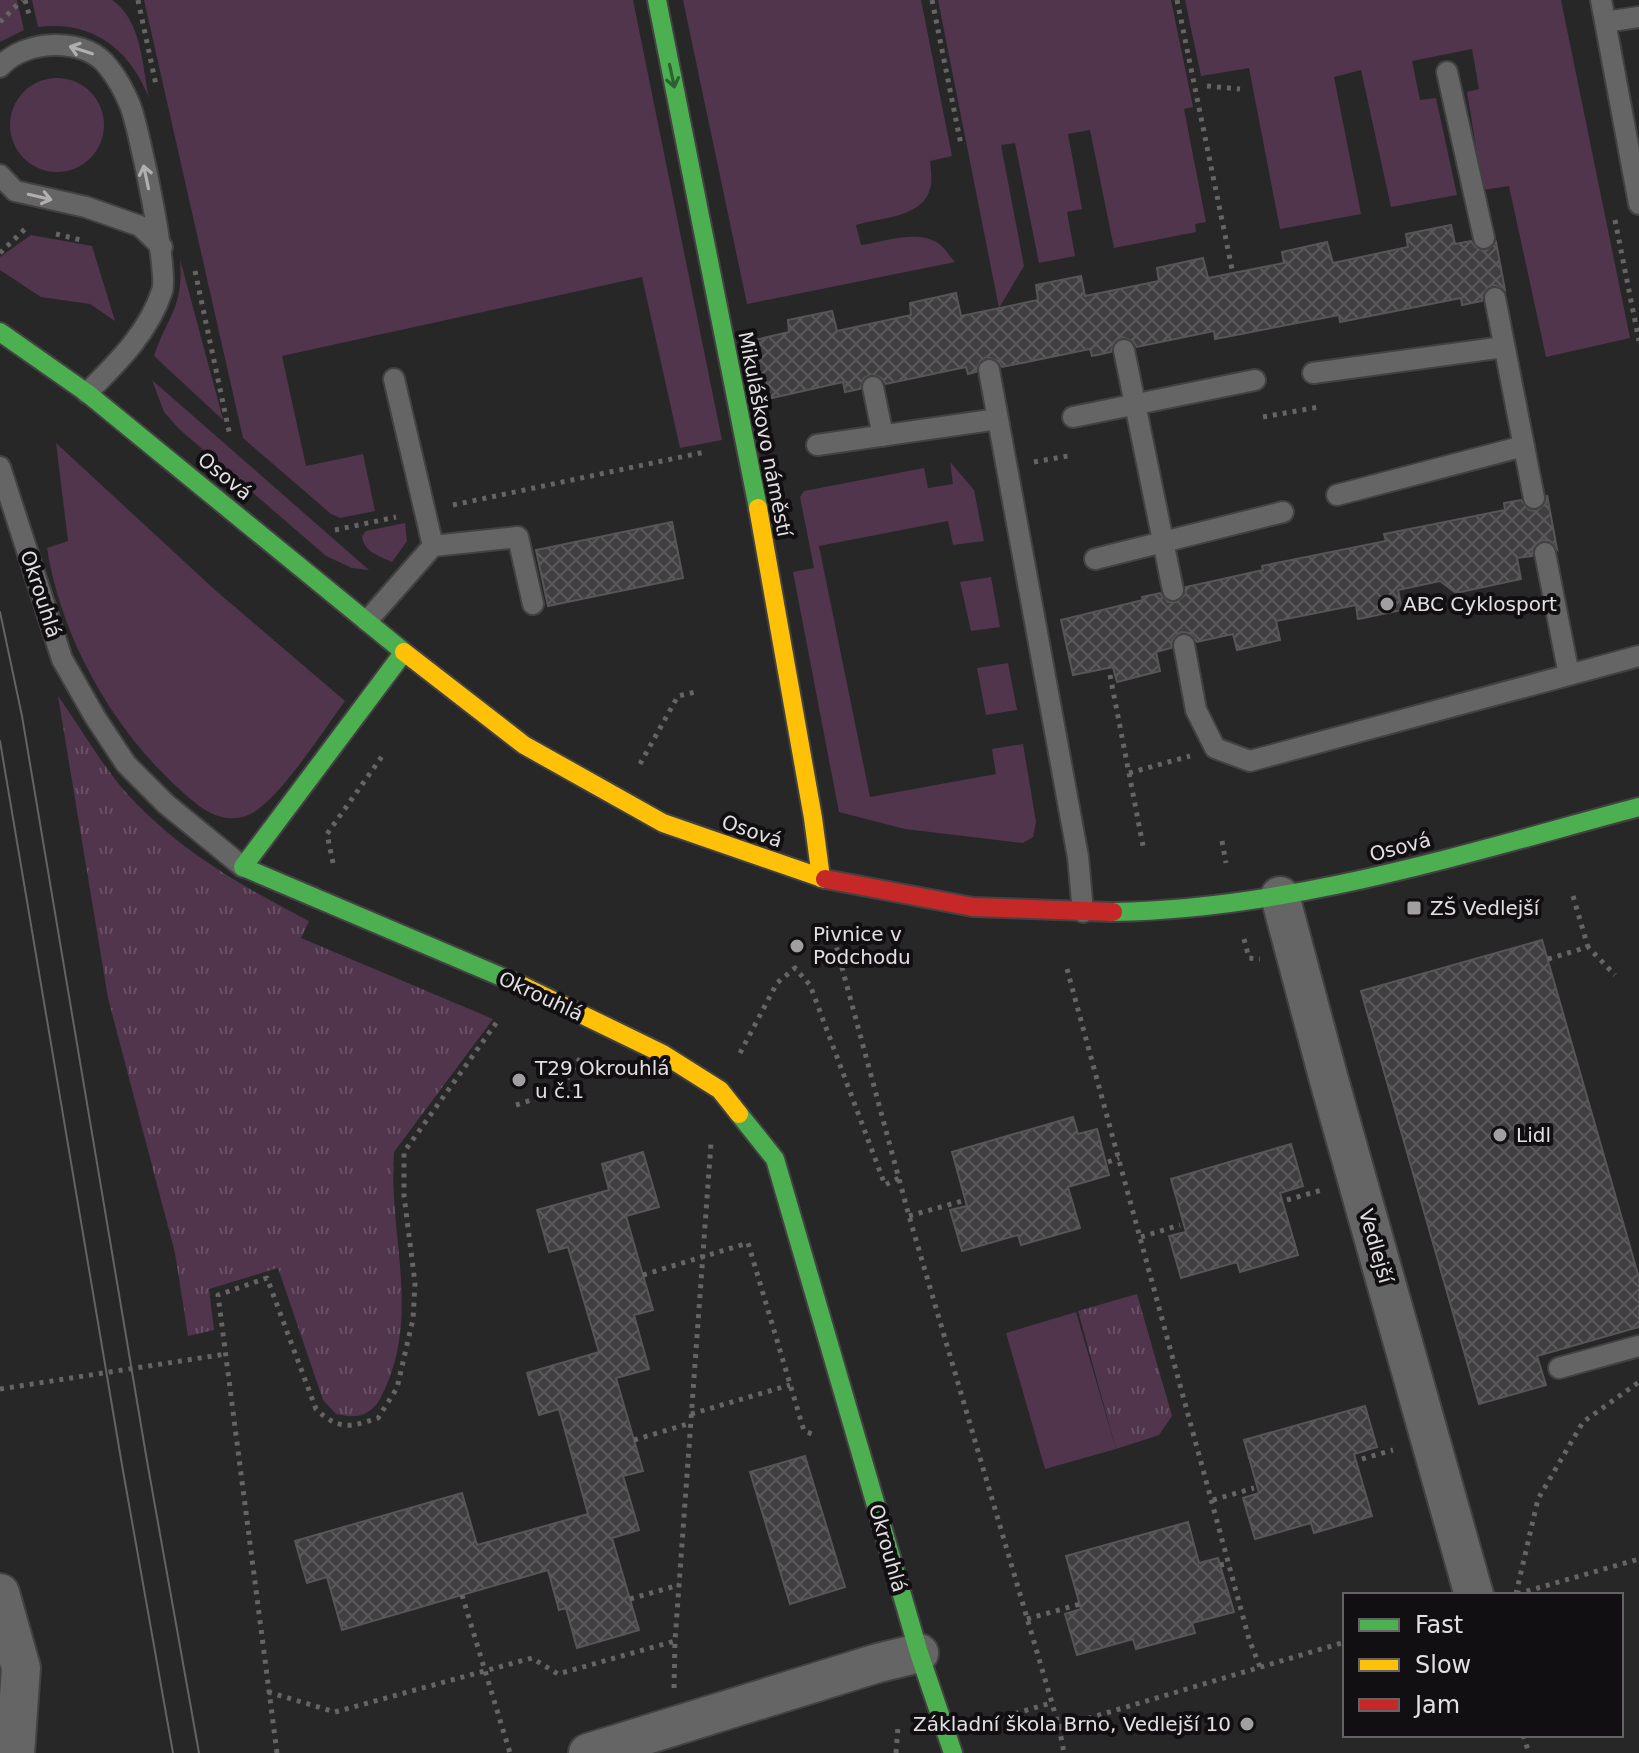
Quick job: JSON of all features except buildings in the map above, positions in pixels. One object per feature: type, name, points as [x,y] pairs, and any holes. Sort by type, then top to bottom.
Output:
[{"type":"street","name":"Mikuláškovo náměstí","points":[[657,0],[746,443],[821,878]]},
{"type":"street","name":"Osová","points":[[6,336],[87,393],[404,652],[524,745],[663,823],[821,878],[973,907],[1083,912],[1149,911],[1280,896],[1374,877],[1639,807]]},
{"type":"street","points":[[243,867],[404,652]]},
{"type":"street","name":"Okrouhlá","points":[[243,867],[523,986],[663,1054],[720,1090],[775,1159],[919,1653],[953,1753]]},
{"type":"street","name":"Vedlejší","points":[[1280,896],[1473,1593]]},
{"type":"street","points":[[0,1593],[21,1668],[15,1753]]},
{"type":"street","points":[[588,1753],[919,1653]]},
{"type":"lane","points":[[1601,0],[1639,204]]},
{"type":"lane","points":[[1605,22],[1639,17]]},
{"type":"lane","points":[[0,67],[21,52],[43,45],[67,45],[91,51],[108,67],[130,106],[162,247],[164,288],[149,321],[128,350],[87,393]]},
{"type":"lane","points":[[1447,72],[1484,238]]},
{"type":"lane","points":[[0,175],[15,191],[86,207],[140,226],[162,247]]},
{"type":"lane","points":[[1495,298],[1534,498]]},
{"type":"lane","points":[[1313,373],[1504,347]]},
{"type":"lane","points":[[1124,350],[1173,590]]},
{"type":"lane","points":[[989,370],[1078,857],[1083,912]]},
{"type":"lane","points":[[394,379],[433,546]]},
{"type":"lane","points":[[1073,417],[1255,380]]},
{"type":"lane","points":[[873,387],[883,436]]},
{"type":"lane","points":[[817,445],[998,419]]},
{"type":"lane","points":[[1337,495],[1524,446]]},
{"type":"lane","name":"Okrouhlá","points":[[0,467],[62,659],[95,717],[126,764],[166,804],[243,867]]},
{"type":"lane","points":[[1095,559],[1283,512]]},
{"type":"lane","points":[[367,621],[433,546],[518,537],[533,604]]},
{"type":"lane","points":[[1545,553],[1569,675]]},
{"type":"lane","points":[[1184,645],[1196,710],[1215,748],[1250,761],[1639,656]]},
{"type":"lane","points":[[1559,1368],[1639,1346]]},
{"type":"path","points":[[0,22],[22,0]]},
{"type":"path","points":[[932,0],[961,145]]},
{"type":"path","points":[[1177,0],[1233,274]]},
{"type":"path","points":[[1207,86],[1240,89]]},
{"type":"path","points":[[0,253],[27,227]]},
{"type":"path","points":[[1263,417],[1319,407]]},
{"type":"path","points":[[335,530],[746,443]]},
{"type":"path","points":[[1029,463],[1068,456]]},
{"type":"path","points":[[1110,675],[1144,851]]},
{"type":"path","points":[[622,801],[678,696],[695,692]]},
{"type":"path","points":[[324,904],[334,871],[327,834],[385,751]]},
{"type":"path","points":[[1222,841],[1228,872]]},
{"type":"path","points":[[1573,896],[1588,947],[1615,975]]},
{"type":"path","points":[[834,938],[909,1216],[1059,1727],[1064,1753]]},
{"type":"path","points":[[1548,959],[1588,947]]},
{"type":"path","points":[[720,1090],[777,983],[795,968],[810,985],[885,1185],[899,1178]]},
{"type":"path","points":[[1067,969],[1260,1667]]},
{"type":"path","points":[[277,1753],[218,1295],[267,1278],[316,1409],[341,1426],[378,1418],[397,1388],[413,1319],[415,1283],[404,1196],[404,1152],[501,1015]]},
{"type":"path","points":[[516,1105],[559,1091],[586,1050]]},
{"type":"path","points":[[268,1692],[335,1712],[532,1658],[558,1674],[675,1641],[711,1141]]},
{"type":"path","points":[[1108,1162],[1119,1158]]},
{"type":"path","points":[[1287,1200],[1331,1187]]},
{"type":"path","points":[[909,1216],[962,1201]]},
{"type":"path","points":[[1141,1237],[1180,1225]]},
{"type":"path","points":[[643,1275],[748,1243],[804,1431],[821,1437]]},
{"type":"path","points":[[0,1389],[226,1354]]},
{"type":"path","points":[[1514,1593],[1538,1499],[1583,1422],[1639,1382]]},
{"type":"path","points":[[691,1414],[790,1385]]},
{"type":"path","points":[[634,1440],[691,1423]]},
{"type":"path","points":[[1362,1459],[1406,1447]]},
{"type":"path","points":[[1212,1500],[1254,1488]]},
{"type":"path","points":[[1518,1593],[1639,1559]]},
{"type":"path","points":[[1220,1565],[1230,1563]]},
{"type":"path","points":[[630,1599],[679,1585]]},
{"type":"path","points":[[462,1595],[510,1753]]},
{"type":"path","points":[[1027,1619],[1080,1604]]},
{"type":"path","points":[[1059,1727],[1343,1643]]},
{"type":"path","points":[[982,1723],[1051,1703]]},
{"type":"path","points":[[896,1753],[898,1721]]},
{"type":"green space","points":[[0,0],[17,0],[24,30],[0,42]]},
{"type":"green space","points":[[32,0],[112,0],[122,9],[135,31],[149,98],[131,65],[107,42],[75,28],[38,27]]},
{"type":"green space","points":[[144,0],[633,0],[722,440],[680,448],[642,277],[282,356],[306,466],[363,454],[375,511],[340,518],[331,514],[243,438]]},
{"type":"green space","points":[[683,0],[921,0],[952,156],[930,161],[930,188],[917,207],[897,216],[856,225],[861,245],[920,237],[938,243],[955,262],[747,304]]},
{"type":"green space","points":[[938,0],[1171,0],[1193,107],[1184,109],[1206,222],[1195,224],[1196,232],[1114,248],[1090,130],[1068,134],[1082,209],[1067,212],[1075,256],[1039,263],[1015,143],[1001,145],[1024,266],[999,308]]},
{"type":"green space","points":[[1185,0],[1561,0],[1630,338],[1546,357],[1509,186],[1483,190],[1467,92],[1479,89],[1472,49],[1412,61],[1420,100],[1436,98],[1457,195],[1391,207],[1361,70],[1334,77],[1361,214],[1280,229],[1249,68],[1201,76]]},
{"type":"green space","points":[[57,78],[75,82],[90,92],[100,107],[104,125],[100,143],[90,158],[75,168],[57,172],[39,168],[24,158],[14,143],[10,125],[14,107],[24,92],[39,82]]},
{"type":"green space","points":[[31,235],[92,246],[115,321],[90,304],[41,297],[0,270],[0,257]]},
{"type":"green space","points":[[180,259],[223,420],[154,356],[180,289]]},
{"type":"green space","points":[[152,380],[369,570],[352,568],[326,556],[178,428],[164,412]]},
{"type":"green space","points":[[56,443],[215,590],[345,701],[285,783],[258,810],[246,816],[226,818],[200,806],[153,763],[92,678],[64,614],[47,548],[68,541]]},
{"type":"green space","points":[[950,462],[974,490],[984,541],[953,545],[948,521],[819,546],[870,797],[996,774],[992,749],[1023,744],[1036,822],[1033,837],[1023,843],[905,829],[839,812],[793,572],[814,568],[800,497],[804,491],[924,468],[928,488],[953,484]]},
{"type":"green space","points":[[405,523],[407,541],[392,562],[373,553],[363,541],[366,531]]},
{"type":"green space","points":[[991,577],[1000,627],[971,631],[960,582]]},
{"type":"green space","points":[[1008,663],[1017,710],[986,715],[977,668]]},
{"type":"green space","points":[[58,696],[110,772],[149,816],[213,866],[309,921],[301,938],[493,1019],[394,1152],[401,1327],[387,1384],[377,1404],[363,1415],[336,1414],[323,1400],[278,1268],[209,1289],[214,1330],[188,1336],[175,1253],[108,998]]},
{"type":"green space","points":[[1137,1294],[1172,1416],[1159,1435],[1116,1449],[1078,1311]]},
{"type":"green space","points":[[1076,1312],[1116,1449],[1045,1469],[1006,1333]]},
{"type":"tram line","points":[[0,612],[22,716],[199,1753]]},
{"type":"tram line","points":[[0,741],[173,1753]]},
{"type":"traffic: fast","points":[[657,0],[758,508]]},
{"type":"traffic: fast","points":[[0,332],[87,393],[404,652]]},
{"type":"traffic: fast","points":[[404,652],[243,867],[523,986]]},
{"type":"traffic: fast","points":[[1113,912],[1180,909],[1313,890],[1444,860],[1639,807]]},
{"type":"traffic: fast","points":[[739,1114],[775,1159],[919,1653],[953,1753]]},
{"type":"traffic: slow","points":[[758,508],[821,878]]},
{"type":"traffic: slow","points":[[404,652],[524,745],[663,823],[825,879]]},
{"type":"traffic: slow","points":[[523,986],[663,1054],[720,1090],[739,1114]]},
{"type":"traffic: jam","points":[[825,879],[973,907],[1113,912]]},
{"type":"place","name":"ABC Cyklosport","points":[[1387,604]]},
{"type":"place","name":"ZŠ Vedlejší","points":[[1414,908]]},
{"type":"place","name":"Pivnice v Podchodu","points":[[797,946]]},
{"type":"place","name":"T29 Okrouhlá u č.1","points":[[519,1080]]},
{"type":"place","name":"Lidl","points":[[1500,1135]]},
{"type":"place","name":"Základní škola Brno, Vedlejší 10","points":[[1247,1724]]}]
